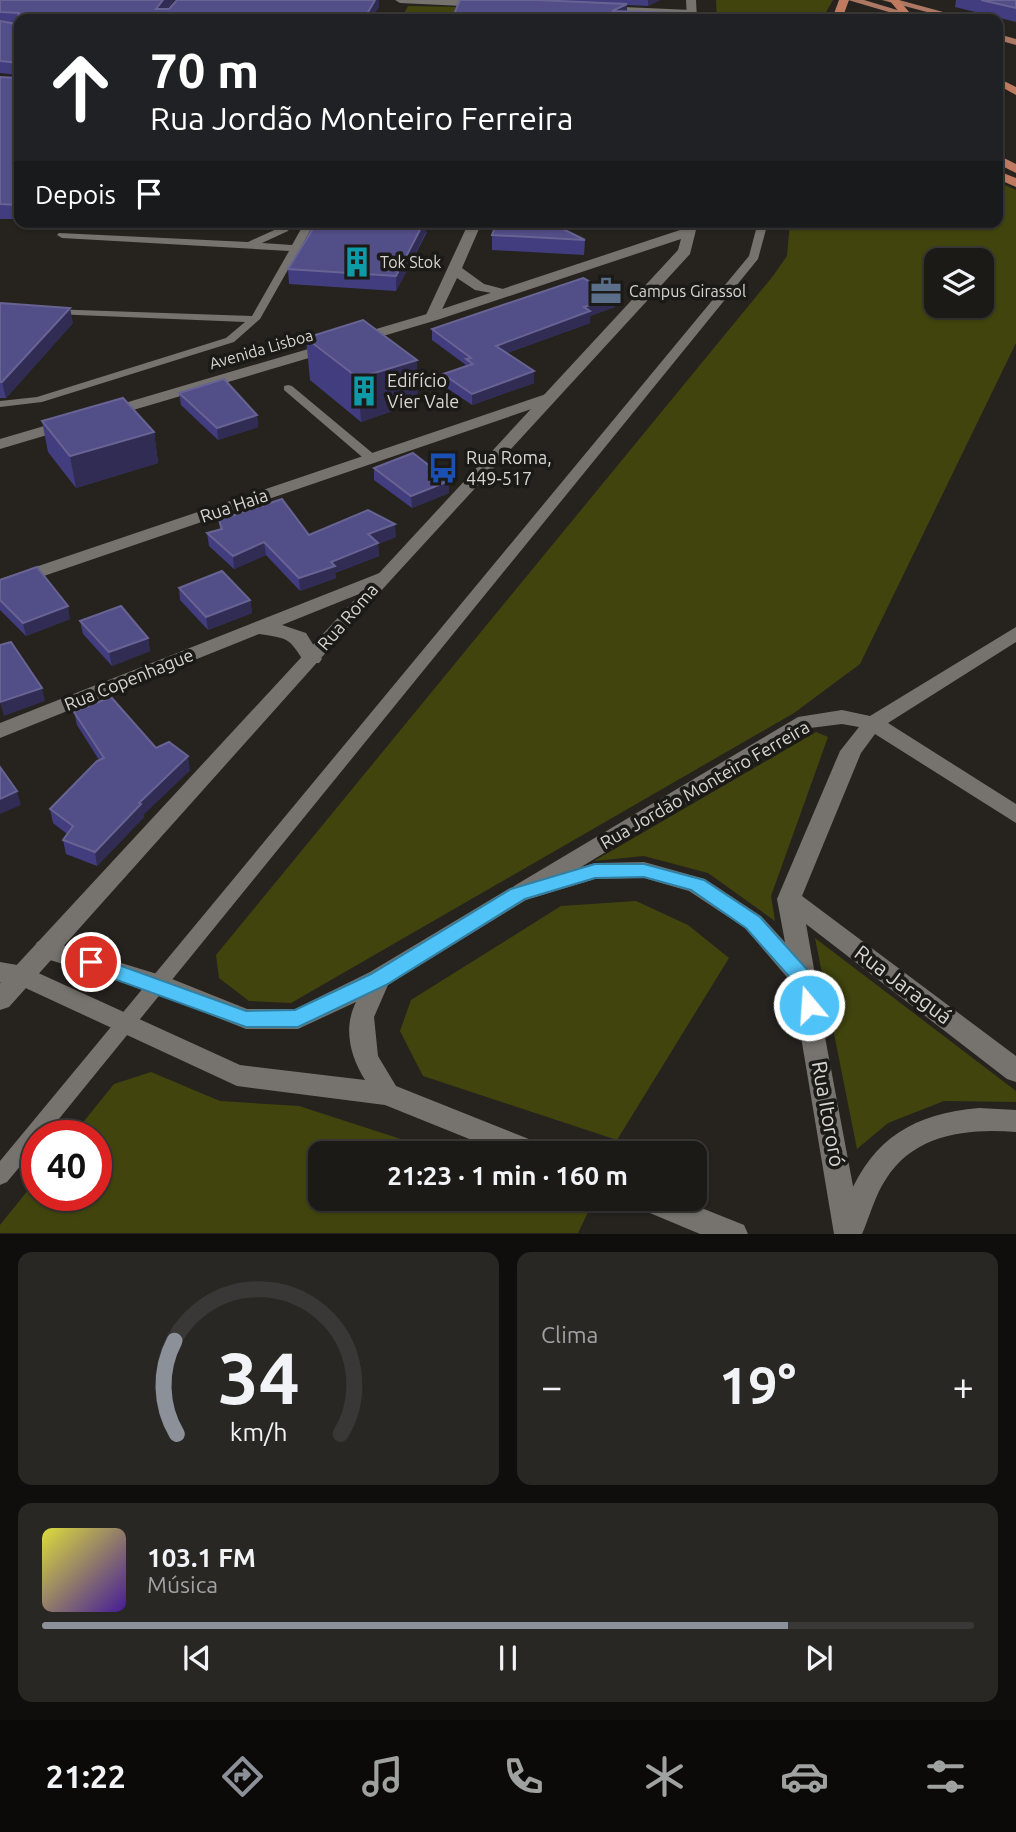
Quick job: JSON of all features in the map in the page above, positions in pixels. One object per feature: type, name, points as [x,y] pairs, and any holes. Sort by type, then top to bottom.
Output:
[{"type":"highway","points":[[894,0],[906,14]]},
{"type":"main road","points":[[853,0],[908,14]]},
{"type":"main road","points":[[887,0],[944,14]]},
{"type":"street","points":[[400,0],[497,4]]},
{"type":"street","points":[[594,8],[668,14]]},
{"type":"street","points":[[432,317],[473,228]]},
{"type":"street","name":"Avenida Lisboa","points":[[0,444],[432,317],[688,228]]},
{"type":"street","name":"Rua Roma","points":[[0,1000],[12,974],[46,949],[312,659],[382,578],[685,251],[691,228]]},
{"type":"street","points":[[455,270],[480,287],[508,292]]},
{"type":"street","name":"Rua Haia","points":[[0,585],[549,398]]},
{"type":"street","name":"Rua Haia","points":[[469,426],[502,429],[514,438]]},
{"type":"street","name":"Rua Copenhague","points":[[0,731],[382,578]]},
{"type":"street","name":"Rua Copenhague","points":[[257,628],[293,633],[303,639],[312,659]]},
{"type":"street","points":[[789,899],[851,751],[873,723],[1016,633]]},
{"type":"street","name":"Rua Jordão Monteiro Ferreira","points":[[46,949],[158,984],[246,1019],[298,1019],[379,979],[805,722],[842,717],[873,723]]},
{"type":"street","points":[[873,723],[1016,815]]},
{"type":"street","points":[[518,894],[595,871],[644,870],[697,885],[753,922],[804,980]]},
{"type":"street","name":"Rua Itororó","points":[[789,899],[846,1233]]},
{"type":"street","name":"Rua Jaraguá","points":[[789,899],[1016,1071]]},
{"type":"street","points":[[12,974],[237,1075],[387,1094],[504,1141]]},
{"type":"street","points":[[379,979],[361,1017],[365,1058],[387,1094]]},
{"type":"street","points":[[846,1233],[880,1164],[912,1136],[953,1121],[1016,1121]]},
{"type":"street","points":[[677,1211],[734,1234]]},
{"type":"lane","points":[[251,245],[282,228]]},
{"type":"lane","points":[[287,228],[296,248]]},
{"type":"lane","points":[[0,404],[37,400],[230,340],[254,319],[307,228]]},
{"type":"lane","points":[[0,1176],[754,257],[761,228]]},
{"type":"lane","points":[[62,235],[296,248]]},
{"type":"lane","points":[[42,310],[254,319]]},
{"type":"lane","points":[[288,388],[372,459]]},
{"type":"green space","points":[[716,0],[833,0],[825,14],[717,14]]},
{"type":"green space","points":[[408,6],[458,7],[454,14],[404,14]]},
{"type":"green space","points":[[1003,184],[1016,190],[1016,343],[860,664],[794,713],[291,1003],[249,1001],[219,978],[216,955],[787,256],[789,228],[1003,228]]},
{"type":"green space","points":[[816,732],[828,737],[771,896],[775,921],[708,873],[644,856],[594,861]]},
{"type":"green space","points":[[636,901],[688,925],[729,958],[617,1140],[423,1076],[400,1031],[411,1000],[561,906]]},
{"type":"green space","points":[[815,938],[1016,1091],[1016,1102],[944,1101],[888,1123],[857,1149]]},
{"type":"green space","points":[[151,1072],[220,1101],[299,1106],[407,1141],[308,1141],[308,1211],[589,1211],[578,1233],[0,1233],[0,1225],[21,1199],[21,1211],[112,1211],[112,1120],[85,1120],[114,1084]]},
{"type":"building","points":[[0,0],[163,0],[156,9],[169,9],[177,0],[375,0],[367,14],[0,12]]},
{"type":"building","points":[[460,0],[627,4],[612,11],[680,13],[680,14],[454,14]]},
{"type":"building","points":[[981,0],[1016,0],[1016,8]]},
{"type":"building","points":[[0,21],[14,23],[14,62],[0,61]]},
{"type":"building","points":[[0,77],[14,78],[14,205],[0,204]]},
{"type":"building","name":"Tok Stok","points":[[313,228],[421,228],[396,276],[288,269]]},
{"type":"building","points":[[495,228],[561,228],[585,240],[492,235]]},
{"type":"building","points":[[583,278],[616,296],[584,307],[590,311],[496,346],[534,371],[472,394],[443,374],[473,364],[466,359],[471,358],[432,329]]},
{"type":"building","points":[[0,303],[70,308],[2,382],[0,382]]},
{"type":"building","points":[[363,320],[417,360],[358,378],[306,338]]},
{"type":"building","points":[[224,379],[257,415],[217,428],[179,393]]},
{"type":"building","points":[[123,398],[154,432],[70,456],[42,421]]},
{"type":"building","points":[[413,453],[449,481],[411,496],[374,468]]},
{"type":"building","points":[[282,499],[309,535],[368,510],[395,524],[368,534],[378,543],[331,562],[335,566],[299,578],[264,542],[233,556],[207,533],[222,529],[219,520]]},
{"type":"building","points":[[37,567],[68,606],[23,623],[0,600],[0,580]]},
{"type":"building","points":[[222,571],[250,600],[206,617],[179,588]]},
{"type":"building","points":[[121,606],[148,638],[109,652],[80,621]]},
{"type":"building","points":[[11,642],[42,688],[0,702],[0,645]]},
{"type":"building","points":[[111,697],[156,748],[169,742],[188,756],[139,803],[141,804],[95,852],[63,840],[73,826],[50,809],[97,761],[104,758],[74,712]]},
{"type":"building","points":[[0,767],[17,791],[0,799]]},
{"type":"place","name":"Tok Stok","points":[[357,262]]},
{"type":"place","name":"Campus Girassol","points":[[606,291]]},
{"type":"place","name":"Edifício Vier Vale","points":[[364,391]]},
{"type":"place","name":"Rua Roma, 449-517","points":[[443,468]]},
{"type":"route","points":[[91,962],[158,984],[246,1019],[298,1019],[379,979],[518,894],[595,871],[644,870],[697,885],[753,922],[804,980],[809,1005]]}]
